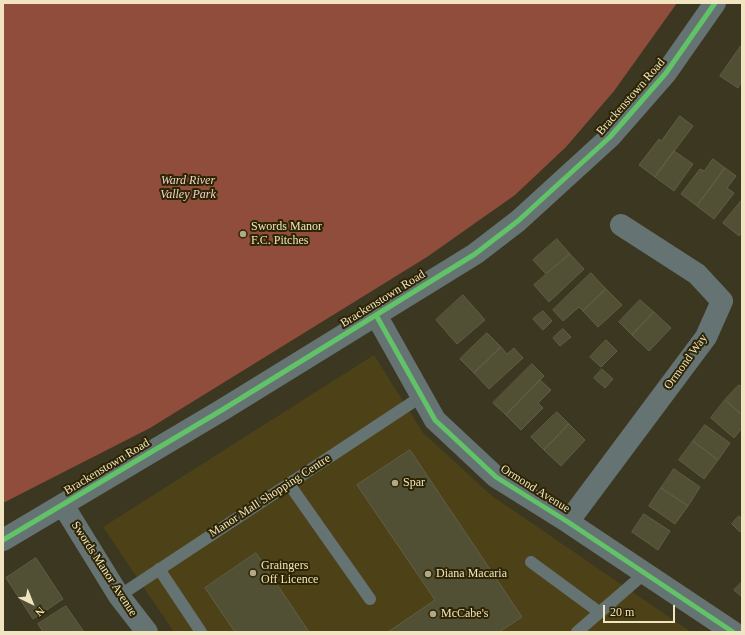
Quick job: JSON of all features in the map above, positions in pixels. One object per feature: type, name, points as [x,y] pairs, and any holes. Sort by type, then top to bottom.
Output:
[{"type":"street","name":"Brackenstown Road","points":[[3,540],[475,254],[518,221],[610,137],[666,73],[715,3]]},
{"type":"street","name":"Ormond Way","points":[[568,522],[706,338],[722,301],[697,274],[621,225]]},
{"type":"street","name":"Ormond Avenue","points":[[376,315],[435,420],[496,477],[568,522],[733,632]]},
{"type":"street","name":"Swords Manor Avenue","points":[[63,505],[119,596],[147,632]]},
{"type":"lane","name":"Manor Mall Shopping Centre","points":[[119,596],[422,396]]},
{"type":"lane","points":[[289,484],[370,599]]},
{"type":"lane","points":[[531,562],[599,612]]},
{"type":"lane","points":[[159,569],[201,632]]},
{"type":"lane","points":[[577,632],[645,573]]},
{"type":"shaded area","points":[[374,355],[423,433],[492,496],[691,632],[174,632],[103,527]]},
{"type":"green space","name":"Swords Manor F.C. Pitches","points":[[3,3],[677,3],[614,91],[566,147],[515,195],[427,257],[150,428],[3,503]]},
{"type":"building","points":[[741,46],[742,81],[738,88],[720,76]]},
{"type":"building","points":[[680,116],[693,126],[655,177],[639,165],[659,139],[661,141]]},
{"type":"building","points":[[674,151],[693,164],[674,191],[655,177]]},
{"type":"building","points":[[713,159],[725,168],[697,206],[681,194],[700,169],[704,171]]},
{"type":"building","points":[[725,168],[736,176],[727,188],[734,193],[714,219],[697,206]]},
{"type":"building","points":[[742,200],[742,232],[739,236],[723,223]]},
{"type":"building","points":[[557,239],[570,254],[546,274],[533,260]]},
{"type":"building","points":[[570,254],[584,269],[549,302],[534,285]]},
{"type":"building","points":[[591,273],[606,289],[583,311],[579,307],[563,321],[553,310]]},
{"type":"building","points":[[606,289],[622,305],[598,327],[583,311]]},
{"type":"building","points":[[463,295],[485,320],[457,344],[436,320]]},
{"type":"building","points":[[640,300],[654,312],[632,335],[619,322]]},
{"type":"building","points":[[543,311],[552,321],[543,330],[533,319]]},
{"type":"building","points":[[654,312],[671,328],[649,351],[632,335]]},
{"type":"building","points":[[563,329],[571,337],[560,346],[553,338]]},
{"type":"building","points":[[487,333],[501,347],[474,373],[460,359]]},
{"type":"building","points":[[606,340],[617,351],[601,367],[590,357]]},
{"type":"building","points":[[501,347],[507,354],[514,348],[523,358],[489,389],[474,373]]},
{"type":"building","points":[[532,364],[544,376],[506,415],[493,403]]},
{"type":"building","points":[[602,369],[613,379],[605,388],[594,378]]},
{"type":"building","points":[[540,380],[551,390],[538,403],[543,408],[521,430],[506,415]]},
{"type":"building","points":[[739,385],[742,387],[742,415],[725,400]]},
{"type":"building","points":[[725,400],[742,415],[742,428],[734,438],[711,418]]},
{"type":"building","points":[[557,412],[569,424],[544,450],[531,437]]},
{"type":"building","points":[[569,424],[585,440],[561,466],[544,450]]},
{"type":"building","points":[[705,425],[730,443],[718,460],[693,441]]},
{"type":"building","points":[[693,441],[718,460],[704,479],[679,460]]},
{"type":"building","points":[[410,450],[522,617],[499,632],[388,632],[435,600],[357,485]]},
{"type":"building","points":[[674,469],[700,487],[688,506],[661,488]]},
{"type":"building","points":[[661,488],[688,506],[675,524],[649,506]]},
{"type":"building","points":[[644,514],[670,531],[658,550],[632,532]]},
{"type":"building","points":[[739,516],[742,519],[742,530],[740,532],[732,524]]},
{"type":"building","points":[[256,553],[309,632],[235,632],[205,588]]},
{"type":"building","points":[[36,558],[63,599],[33,619],[6,578]]},
{"type":"building","points":[[742,582],[742,597],[734,590]]},
{"type":"building","points":[[66,606],[84,632],[43,632],[38,624]]},
{"type":"cycle path","points":[[3,540],[222,410],[475,254],[518,221],[610,137],[666,73],[715,3]]},
{"type":"cycle path","points":[[376,315],[435,420],[496,477],[568,522],[733,632]]},
{"type":"place","name":"Swords Manor F.C. Pitches","points":[[243,234]]},
{"type":"place","name":"Spar","points":[[395,483]]},
{"type":"place","name":"Graingers Off Licence","points":[[253,573]]},
{"type":"place","name":"Diana Macaria","points":[[428,574]]},
{"type":"place","name":"McCabe's","points":[[433,614]]},
{"type":"park label","name":"Ward River Valley Park","points":[[188,188]]}]
